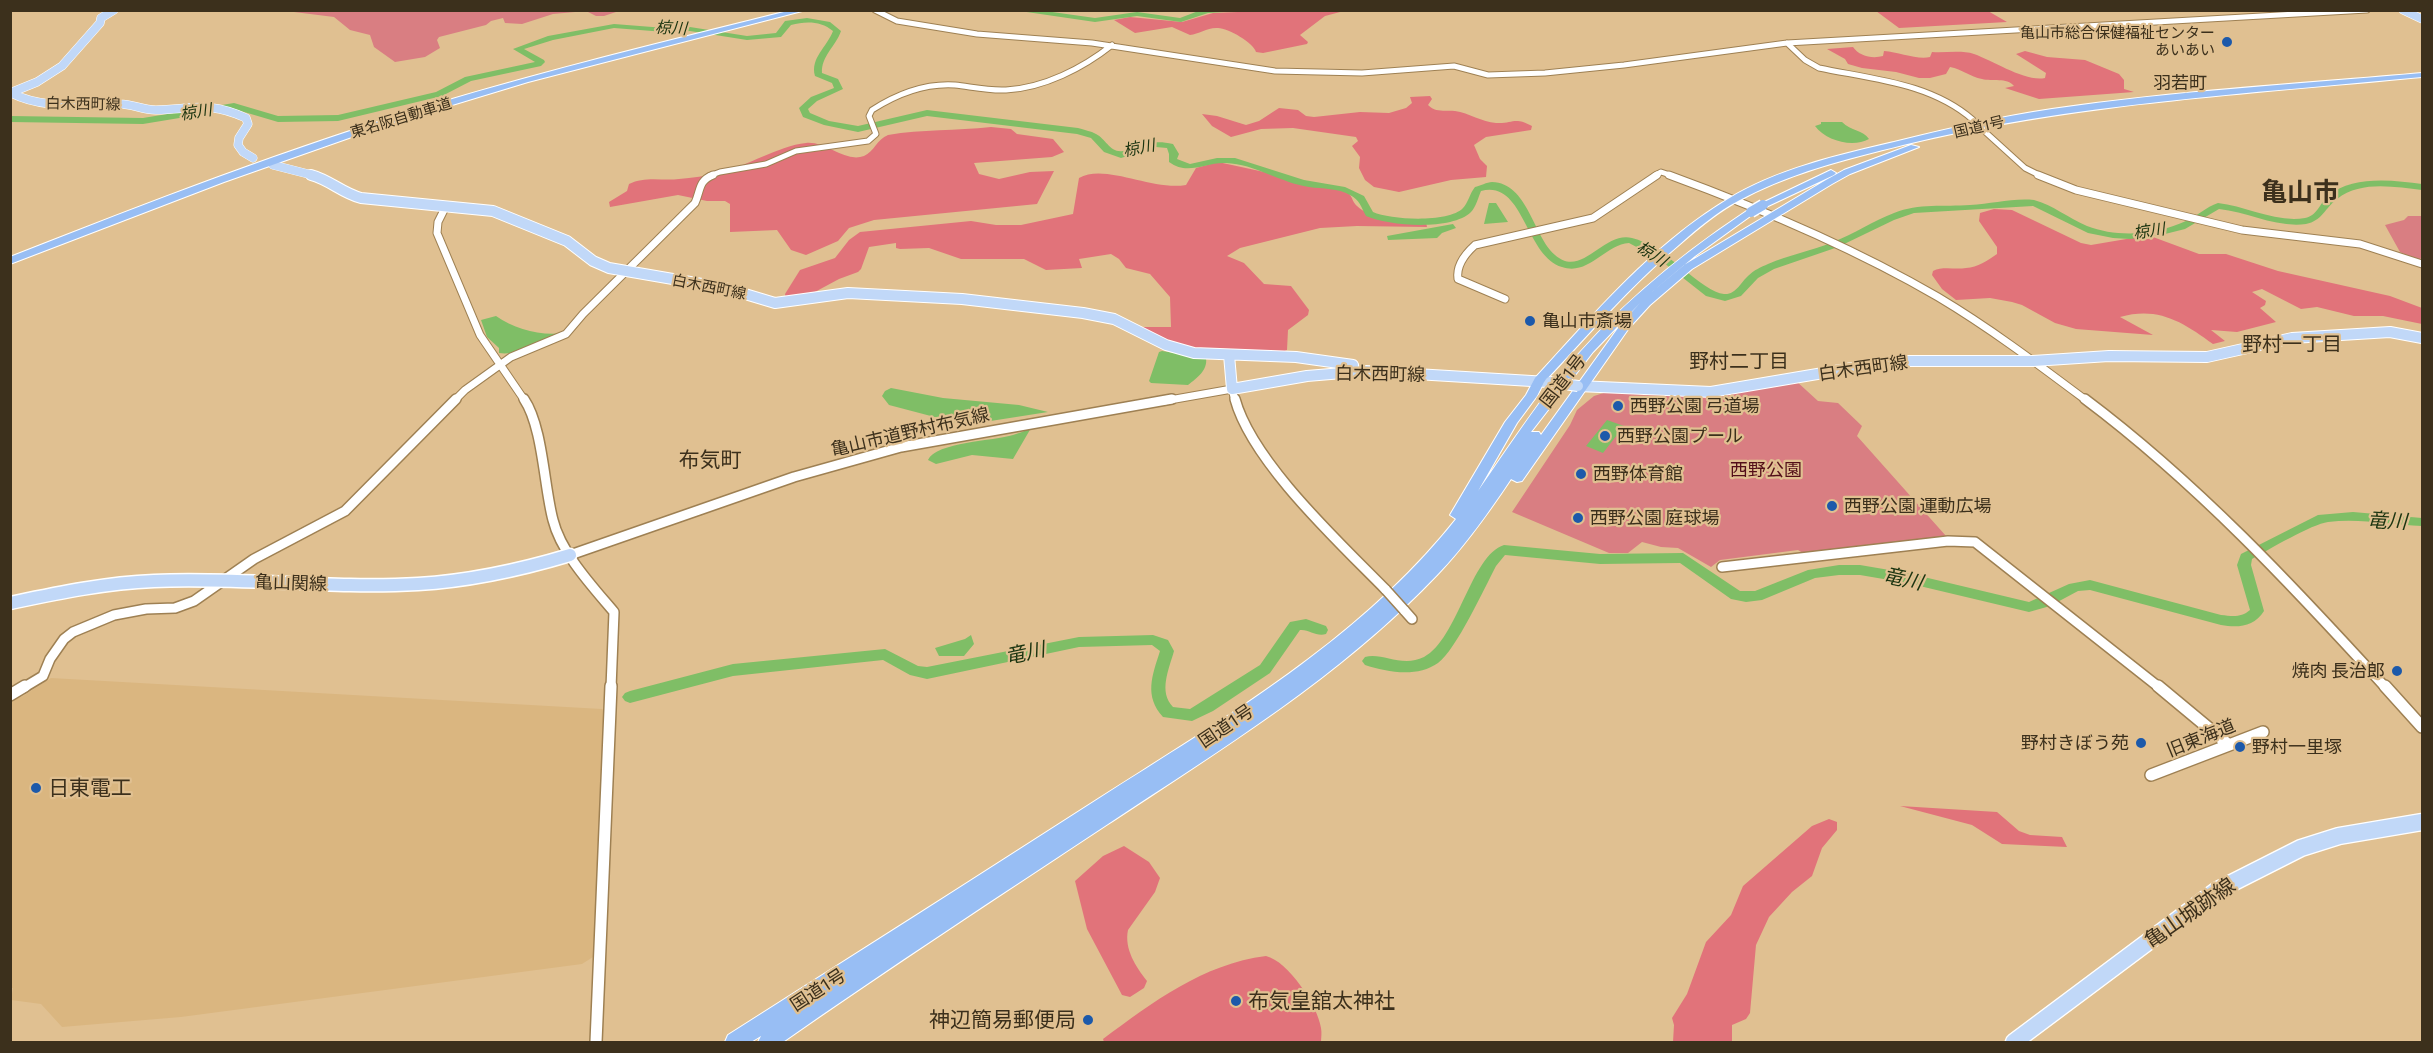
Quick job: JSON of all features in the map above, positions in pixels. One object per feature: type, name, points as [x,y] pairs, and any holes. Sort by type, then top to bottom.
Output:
[{"type":"highway","name":"東名阪自動車道","points":[[735,26],[792,10]]},
{"type":"highway","name":"東名阪自動車道","points":[[10,259],[228,177],[376,126],[526,81],[686,38],[803,10]]},
{"type":"highway","name":"国道1号","points":[[768,1042],[861,976],[1272,707],[1347,650],[1411,586],[1496,478],[1556,389],[1632,301],[1700,245],[1751,212],[1836,171],[1938,136],[1994,123],[2101,105],[2422,77]]},
{"type":"highway","points":[[1938,136],[1938,139],[1848,172],[1632,301],[1625,326],[1513,483],[1481,524],[1429,582],[1411,586],[1407,577],[1466,502],[1510,422],[1544,382],[1632,301],[1674,243],[1704,218],[1760,186],[1810,167],[1863,151],[1969,126],[1994,123]]},
{"type":"highway","name":"国道1号","points":[[738,1042],[1253,708],[1330,651],[1411,586]]},
{"type":"highway","points":[[760,1042],[861,976]]},
{"type":"main road","points":[[11,93],[37,82],[62,66],[100,23],[101,18],[114,10]]},
{"type":"main road","points":[[2403,10],[2422,19]]},
{"type":"main road","name":"白木西町線","points":[[11,93],[22,100],[66,106],[124,104],[141,109],[157,110],[218,106],[246,118],[248,122],[237,142],[243,152],[253,158]]},
{"type":"main road","name":"白木西町線","points":[[273,165],[326,179],[347,194],[362,198],[497,213],[567,241],[593,261],[625,273],[711,285],[775,303],[849,293],[962,299],[1083,313],[1114,319],[1177,349],[1194,353],[1296,357],[1353,365]]},
{"type":"main road","name":"白木西町線","points":[[1232,389],[1307,376],[1366,371],[1580,386],[1711,392],[1894,361],[2206,357],[2280,340],[2390,332],[2422,338]]},
{"type":"main road","points":[[1229,355],[1232,389]]},
{"type":"main road","name":"亀山関線","points":[[10,603],[80,589],[131,583],[223,581],[385,585],[443,582],[511,572],[570,555]]},
{"type":"main road","name":"亀山城跡線","points":[[2014,1042],[2216,891],[2301,848],[2339,836],[2422,822]]},
{"type":"street","points":[[874,10],[897,21],[984,35],[1112,45],[1275,71],[1362,73],[1454,66],[1488,75],[1545,73],[1624,65],[1787,43],[2367,10]]},
{"type":"street","points":[[1787,43],[1804,60],[1819,68],[1920,89],[1956,105],[1973,120]]},
{"type":"street","points":[[10,695],[43,676],[50,659],[64,639],[73,632],[102,619],[126,612],[164,610],[185,605],[203,596],[254,559],[345,511],[465,390],[500,363],[566,334],[583,314],[695,203],[700,184],[709,176],[734,167],[769,163],[800,150],[865,142],[875,136],[874,126],[869,116],[872,110],[909,92],[942,85],[997,90],[1016,88],[1076,69],[1098,58],[1112,45]]},
{"type":"street","points":[[1982,129],[2018,163],[2049,181],[2091,195],[2256,232],[2349,242],[2422,264]]},
{"type":"street","points":[[1505,299],[1492,291],[1460,281],[1457,277],[1457,271],[1467,252],[1475,245],[1593,218],[1660,172],[1773,215],[1850,250],[1960,311],[2033,361],[2154,453],[2247,541],[2422,727]]},
{"type":"street","points":[[446,206],[438,222],[437,233],[480,335],[528,405],[534,422],[553,523],[576,567],[612,607],[616,621],[596,1042]]},
{"type":"street","points":[[1232,389],[1233,400],[1239,415],[1277,472],[1348,552],[1412,619]]},
{"type":"street","name":"亀山市道野村布気線","points":[[570,555],[794,477],[890,449],[1232,389]]},
{"type":"street","points":[[1722,567],[1948,541],[1975,542],[1985,547],[2229,745]]},
{"type":"street","name":"旧東海道","points":[[2151,775],[2263,732]]},
{"type":"shaded area","points":[[1344,11],[1325,16],[1300,35],[1308,42],[1307,44],[1263,53],[1256,52],[1246,40],[1234,33],[1218,28],[1190,35],[1172,27],[1135,33],[1114,20],[1130,17],[1182,22],[1213,13]]},
{"type":"shaded area","points":[[1876,11],[1988,11],[2007,22],[1899,28]]},
{"type":"shaded area","points":[[1853,47],[1862,55],[1875,57],[1883,56],[1884,51],[1925,58],[1930,57],[1932,52],[1969,53],[2019,74],[2037,78],[2045,78],[2046,73],[2016,54],[2025,51],[2047,57],[2085,60],[2119,74],[2124,80],[2124,89],[2134,92],[2039,99],[2005,88],[2014,86],[2011,83],[1978,78],[1950,67],[1946,74],[1919,78],[1848,64],[1845,59],[1827,49]]},
{"type":"shaded area","points":[[1430,96],[1432,99],[1428,105],[1434,109],[1460,112],[1491,122],[1521,121],[1532,126],[1531,130],[1486,137],[1474,145],[1480,159],[1487,166],[1486,177],[1451,180],[1399,192],[1374,187],[1365,180],[1359,168],[1360,157],[1352,146],[1358,141],[1356,137],[1293,128],[1261,129],[1231,137],[1212,126],[1202,114],[1246,125],[1259,121],[1279,108],[1298,110],[1306,116],[1314,117],[1360,112],[1389,113],[1406,108],[1412,103],[1410,97]]},
{"type":"shaded area","points":[[1821,122],[1842,122],[1869,139],[1855,143],[1840,142],[1826,136],[1815,126]]},
{"type":"shaded area","points":[[991,127],[1011,129],[1017,134],[1053,139],[1064,152],[1052,157],[974,163],[979,174],[999,179],[1030,172],[1054,171],[1037,204],[874,220],[849,228],[838,241],[806,255],[791,250],[777,230],[730,232],[730,204],[725,201],[707,201],[678,195],[610,207],[609,202],[627,191],[629,184],[647,179],[684,179],[719,173],[795,145],[813,143],[850,157],[857,157],[870,152],[881,139],[888,135]]},
{"type":"shaded area","points":[[1218,162],[1343,189],[1363,211],[1390,219],[1426,222],[1427,227],[1320,228],[1240,248],[1227,256],[1244,263],[1264,284],[1291,286],[1309,310],[1308,315],[1288,330],[1287,350],[1275,355],[1184,347],[1133,327],[1171,327],[1170,297],[1150,274],[1126,268],[1119,259],[1111,254],[1079,259],[1082,268],[1046,270],[1024,259],[961,259],[929,248],[900,249],[896,248],[896,243],[869,247],[858,272],[813,293],[786,299],[785,294],[800,270],[835,258],[849,240],[860,232],[971,221],[996,225],[1021,225],[1073,214],[1079,178],[1090,174],[1115,175],[1173,186],[1186,185],[1196,168]]},
{"type":"shaded area","points":[[1489,203],[1496,203],[1508,222],[1484,224]]},
{"type":"shaded area","points":[[1994,209],[2012,210],[2081,243],[2091,245],[2144,236],[2153,237],[2199,254],[2226,254],[2278,271],[2390,296],[2422,308],[2422,324],[2383,316],[2354,316],[2317,307],[2301,309],[2262,289],[2252,292],[2266,301],[2265,305],[2260,308],[2276,322],[2237,332],[2211,330],[2225,341],[2213,344],[2180,323],[2158,315],[2146,313],[2120,317],[2153,335],[2076,329],[2055,323],[2022,305],[1990,298],[1956,300],[1942,289],[1932,275],[1933,271],[1974,266],[1997,254],[1997,247],[1979,221],[1980,213]]},
{"type":"shaded area","points":[[1453,224],[1456,228],[1442,233],[1437,238],[1388,240],[1387,236]]},
{"type":"shaded area","points":[[496,316],[511,325],[528,330],[563,333],[523,350],[499,353],[499,348],[487,337],[481,320]]},
{"type":"shaded area","points":[[1159,352],[1206,358],[1205,366],[1195,380],[1188,385],[1151,383],[1149,381]]},
{"type":"shaded area","points":[[891,388],[943,398],[1019,405],[1048,412],[965,425],[889,405],[882,396]]},
{"type":"shaded area","name":"西野公園プール","points":[[1607,420],[1624,426],[1603,453],[1586,446]]},
{"type":"shaded area","points":[[1031,428],[1013,459],[972,455],[936,464],[928,460],[942,449],[1004,437]]},
{"type":"shaded area","points":[[971,635],[974,644],[964,656],[939,656],[935,648],[965,639]]},
{"type":"shaded area","points":[[51,678],[602,709],[607,712],[593,957],[582,964],[181,1017],[62,1027],[41,1004],[11,1000],[13,988],[10,988],[11,701]]},
{"type":"shaded area","points":[[1900,806],[1997,812],[2019,831],[2030,835],[2062,837],[2067,847],[2002,844],[1972,825]]},
{"type":"shaded area","points":[[1829,819],[1837,822],[1837,830],[1822,848],[1812,876],[1792,892],[1769,917],[1756,945],[1750,1013],[1746,1019],[1732,1025],[1732,1042],[1673,1042],[1672,1018],[1687,994],[1706,942],[1731,915],[1743,886],[1812,826]]},
{"type":"shaded area","points":[[1124,846],[1149,862],[1160,878],[1155,892],[1128,930],[1129,951],[1147,981],[1144,988],[1130,997],[1122,995],[1087,929],[1075,881],[1103,856]]},
{"type":"shaded area","name":"布気皇舘太神社","points":[[1266,956],[1283,966],[1301,986],[1319,1019],[1321,1042],[1104,1042],[1103,1039],[1122,1025],[1160,999],[1200,976],[1243,960]]},
{"type":"green space","points":[[286,11],[586,11],[553,14],[522,24],[505,23],[503,18],[491,21],[486,25],[439,37],[437,40],[440,48],[425,57],[395,62],[374,47],[370,35],[350,30],[334,17]]},
{"type":"green space","points":[[586,11],[619,11],[596,16]]},
{"type":"green space","points":[[2408,216],[2422,216],[2422,258],[2417,260],[2400,252],[2385,225],[2404,220]]},
{"type":"green space","name":"西野公園","points":[[1795,380],[1818,401],[1838,403],[1862,426],[1857,436],[1946,536],[1803,553],[1798,550],[1720,560],[1711,567],[1678,548],[1661,547],[1642,542],[1628,553],[1609,553],[1512,512],[1570,425],[1577,410],[1594,396],[1610,391],[1695,395]]},
{"type":"waterway","points":[[1016,10],[1095,20],[1137,14],[1181,20],[1207,11],[1251,10]]},
{"type":"waterway","name":"椋川","points":[[10,119],[143,121],[234,106],[278,119],[338,118],[439,94],[468,79],[538,64],[541,62],[517,49],[551,38],[614,26],[665,30],[690,29],[747,38],[778,35],[788,23],[800,20],[814,21],[827,24],[837,31],[821,57],[818,74],[835,81],[839,89],[814,99],[803,108],[806,115],[827,123],[858,129],[927,113],[1078,131],[1094,136],[1107,150],[1121,155],[1155,144],[1170,146],[1174,154],[1172,160],[1184,166],[1190,167],[1224,160],[1235,161],[1303,183],[1349,191],[1363,200],[1369,214],[1389,220],[1435,220],[1460,215],[1467,210],[1478,189],[1492,185],[1503,188],[1513,197],[1544,249],[1552,258],[1564,265],[1574,266],[1584,263],[1610,245],[1629,240],[1663,257],[1710,294],[1725,297],[1737,294],[1754,276],[1770,267],[1835,245],[1890,218],[1914,210],[2034,203],[2091,230],[2130,236],[2161,232],[2191,223],[2218,206],[2294,222],[2305,221],[2315,218],[2332,198],[2351,188],[2376,184],[2422,187]]},
{"type":"waterway","name":"竜川","points":[[1370,661],[1385,665],[1410,666],[1433,659],[1454,630],[1490,564],[1499,552],[1504,550],[1600,559],[1683,558],[1736,595],[1746,597],[1757,596],[1813,573],[1860,570],[1907,578],[2029,607],[2074,588],[2090,585],[2221,620],[2236,621],[2246,620],[2257,611],[2244,565],[2246,557],[2264,546],[2323,518],[2353,516],[2422,522]]},
{"type":"waterway","name":"竜川","points":[[630,697],[733,670],[885,654],[915,671],[927,673],[1079,642],[1153,640],[1163,644],[1167,651],[1159,676],[1159,699],[1169,713],[1192,715],[1265,669],[1295,626],[1306,624],[1321,630]]},
{"type":"place","name":"亀山市総合保健福祉センター あいあい","points":[[2227,42]]},
{"type":"place","name":"亀山市斎場","points":[[1530,321]]},
{"type":"place","name":"西野公園 弓道場","points":[[1618,406]]},
{"type":"place","name":"西野公園プール","points":[[1605,436]]},
{"type":"place","name":"西野体育館","points":[[1581,474]]},
{"type":"place","name":"西野公園 運動広場","points":[[1832,506]]},
{"type":"place","name":"西野公園 庭球場","points":[[1578,518]]},
{"type":"place","name":"焼肉 長治郎","points":[[2397,671]]},
{"type":"place","name":"野村きぼう苑","points":[[2141,743]]},
{"type":"place","name":"野村一里塚","points":[[2240,747]]},
{"type":"place","name":"日東電工","points":[[36,788]]},
{"type":"place","name":"布気皇舘太神社","points":[[1236,1001]]},
{"type":"place","name":"神辺簡易郵便局","points":[[1088,1020]]},
{"type":"district","name":"羽若町","points":[[2180,83]]},
{"type":"district","name":"亀山市","points":[[2300,192]]},
{"type":"district","name":"野村一丁目","points":[[2292,344]]},
{"type":"district","name":"野村二丁目","points":[[1739,361]]},
{"type":"district","name":"布気町","points":[[710,460]]}]
